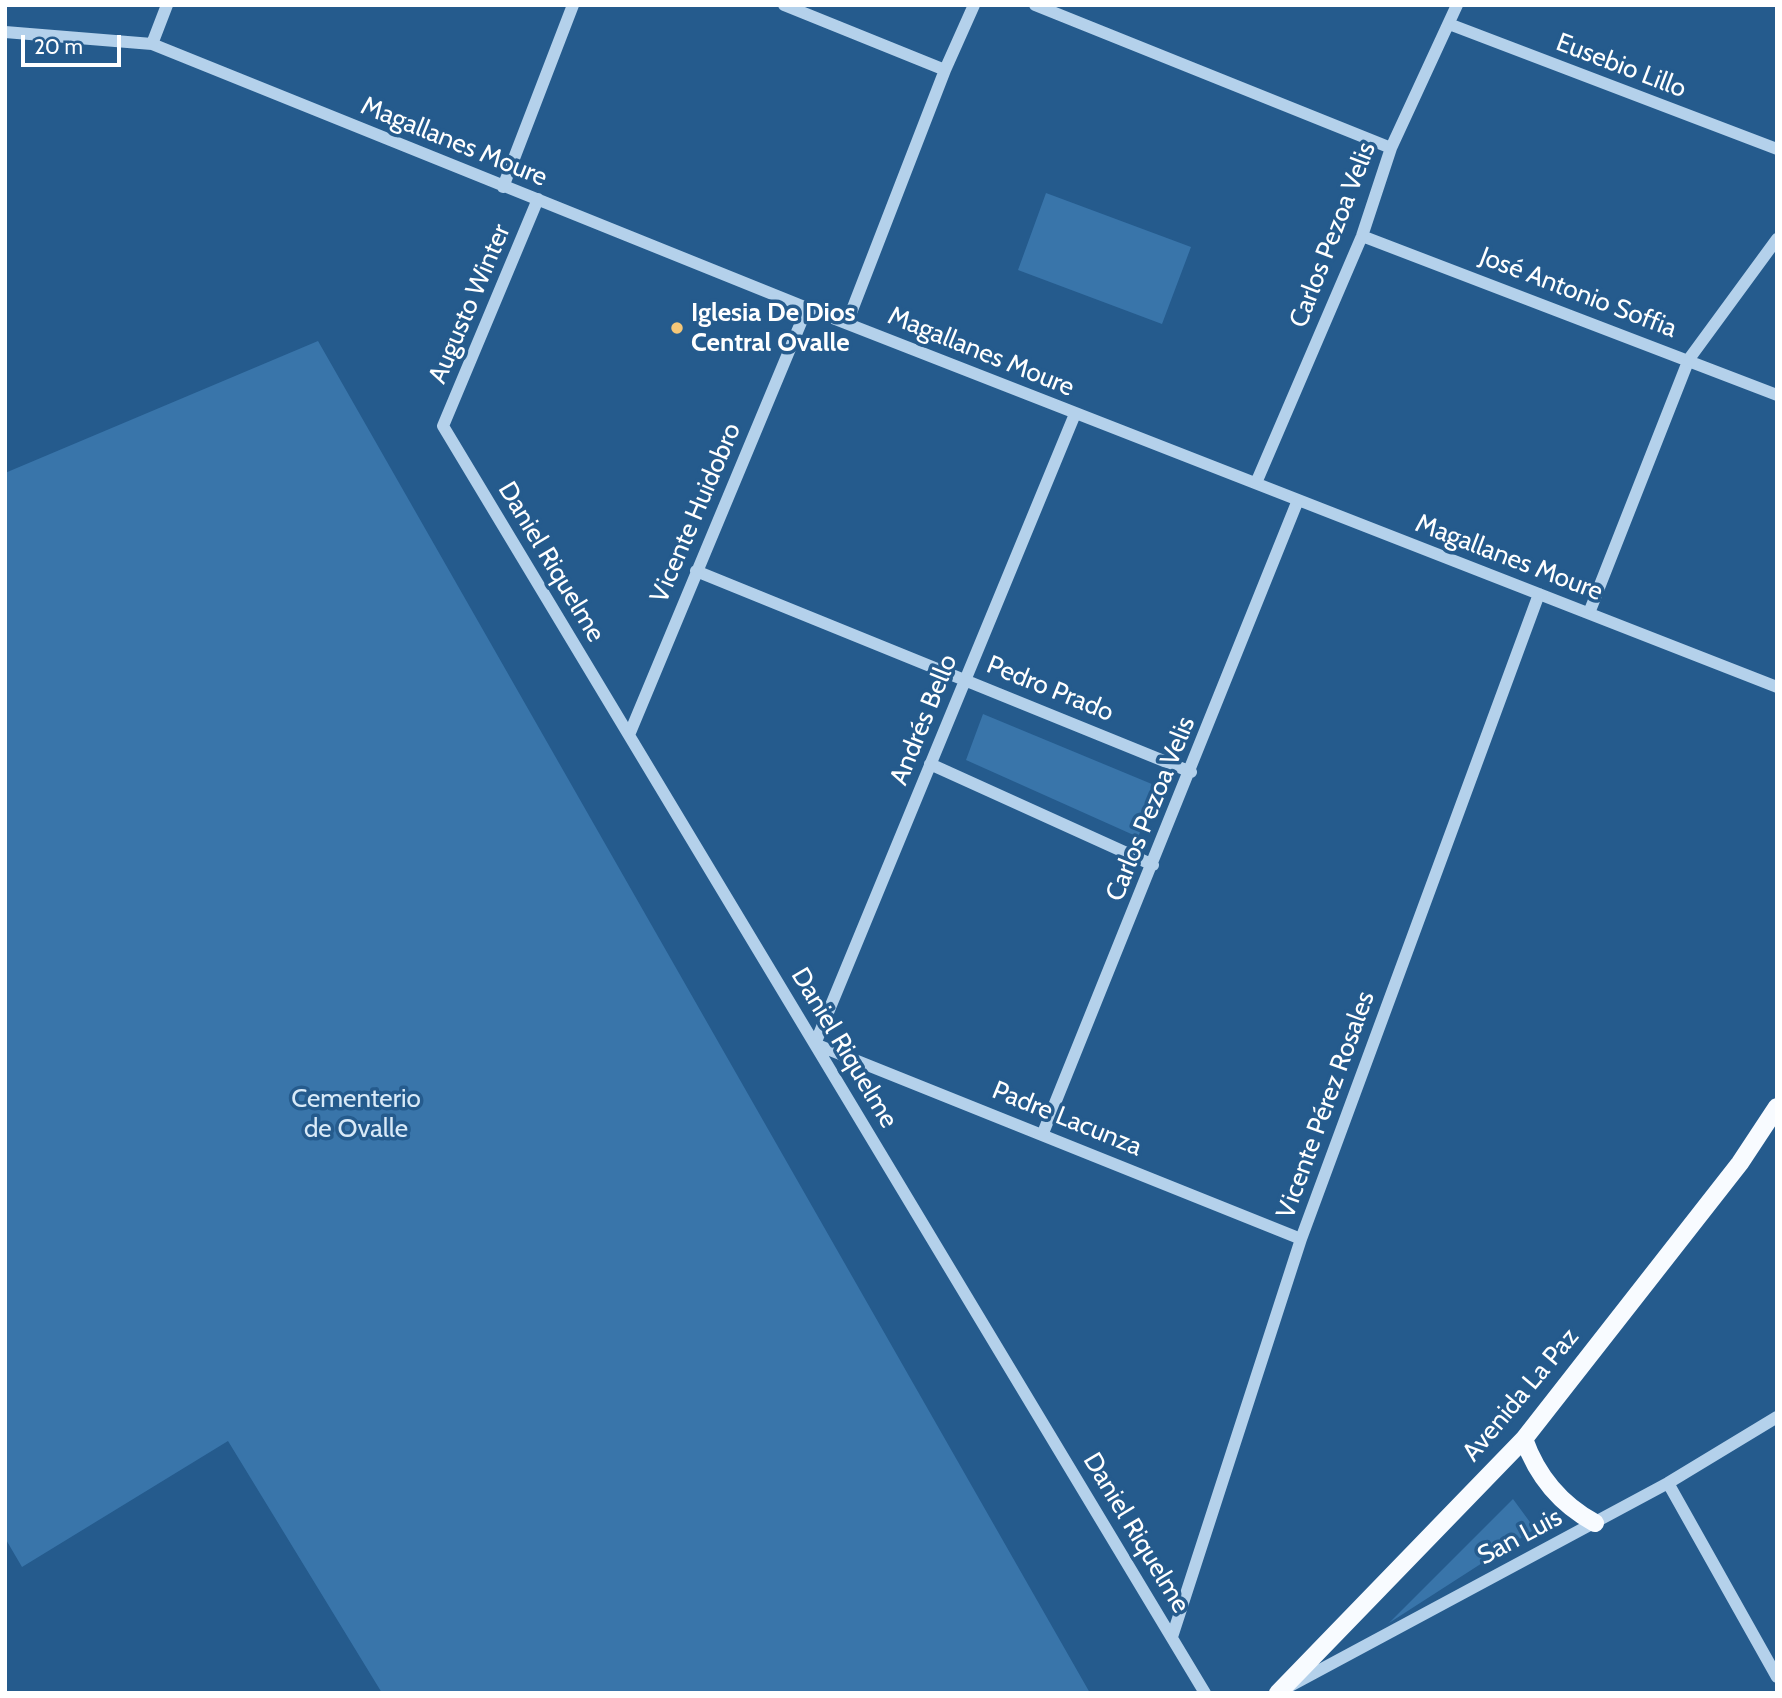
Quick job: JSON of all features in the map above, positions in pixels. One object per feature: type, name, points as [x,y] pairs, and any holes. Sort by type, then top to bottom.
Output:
[{"type":"main road","name":"Avenida La Paz","points":[[1280,1692],[1524,1439],[1740,1163],[1777,1107]]},
{"type":"main road","points":[[1524,1439],[1533,1461],[1551,1490],[1576,1512],[1595,1523]]},
{"type":"street","points":[[152,44],[167,5]]},
{"type":"street","name":"Augusto Winter","points":[[503,187],[573,5]]},
{"type":"street","points":[[784,5],[945,70]]},
{"type":"street","points":[[847,323],[945,70],[974,5]]},
{"type":"street","points":[[1035,5],[1391,148]]},
{"type":"street","name":"Carlos Pezoa Velis","points":[[1256,484],[1362,236],[1391,148],[1457,5]]},
{"type":"street","name":"Eusebio Lillo","points":[[1449,24],[1777,149]]},
{"type":"street","name":"Magallanes Moure","points":[[5,32],[152,44],[807,308],[1777,687]]},
{"type":"street","name":"Augusto Winter","points":[[443,426],[538,200]]},
{"type":"street","name":"José Antonio Soffia","points":[[1362,236],[1689,359],[1777,395]]},
{"type":"street","points":[[1589,612],[1689,359],[1777,239]]},
{"type":"street","name":"Vicente Huidobro","points":[[629,735],[807,308]]},
{"type":"street","name":"Andrés Bello","points":[[815,1044],[1075,414]]},
{"type":"street","name":"Daniel Riquelme","points":[[443,426],[1205,1693]]},
{"type":"street","name":"Carlos Pezoa Velis","points":[[1043,1133],[1191,772],[1298,500]]},
{"type":"street","name":"Pedro Prado","points":[[696,571],[1191,772]]},
{"type":"street","name":"Vicente Pérez Rosales","points":[[1172,1637],[1301,1239],[1539,594]]},
{"type":"street","points":[[930,764],[1153,865]]},
{"type":"street","name":"Padre Lacunza","points":[[815,1044],[1043,1133],[1301,1239]]},
{"type":"street","name":"San Luis","points":[[1280,1692],[1668,1483],[1777,1417]]},
{"type":"street","points":[[1668,1483],[1777,1677]]},
{"type":"green space","points":[[1046,193],[1191,247],[1162,324],[1018,270]]},
{"type":"green space","name":"Cementerio de Ovalle","points":[[318,341],[1090,1693],[382,1693],[228,1441],[22,1567],[5,1538],[5,473]]},
{"type":"green space","points":[[983,714],[1159,787],[1138,837],[966,760]]},
{"type":"green space","points":[[1513,1499],[1535,1529],[1389,1623]]},
{"type":"place","name":"Iglesia De Dios Central Ovalle","points":[[677,328]]}]
